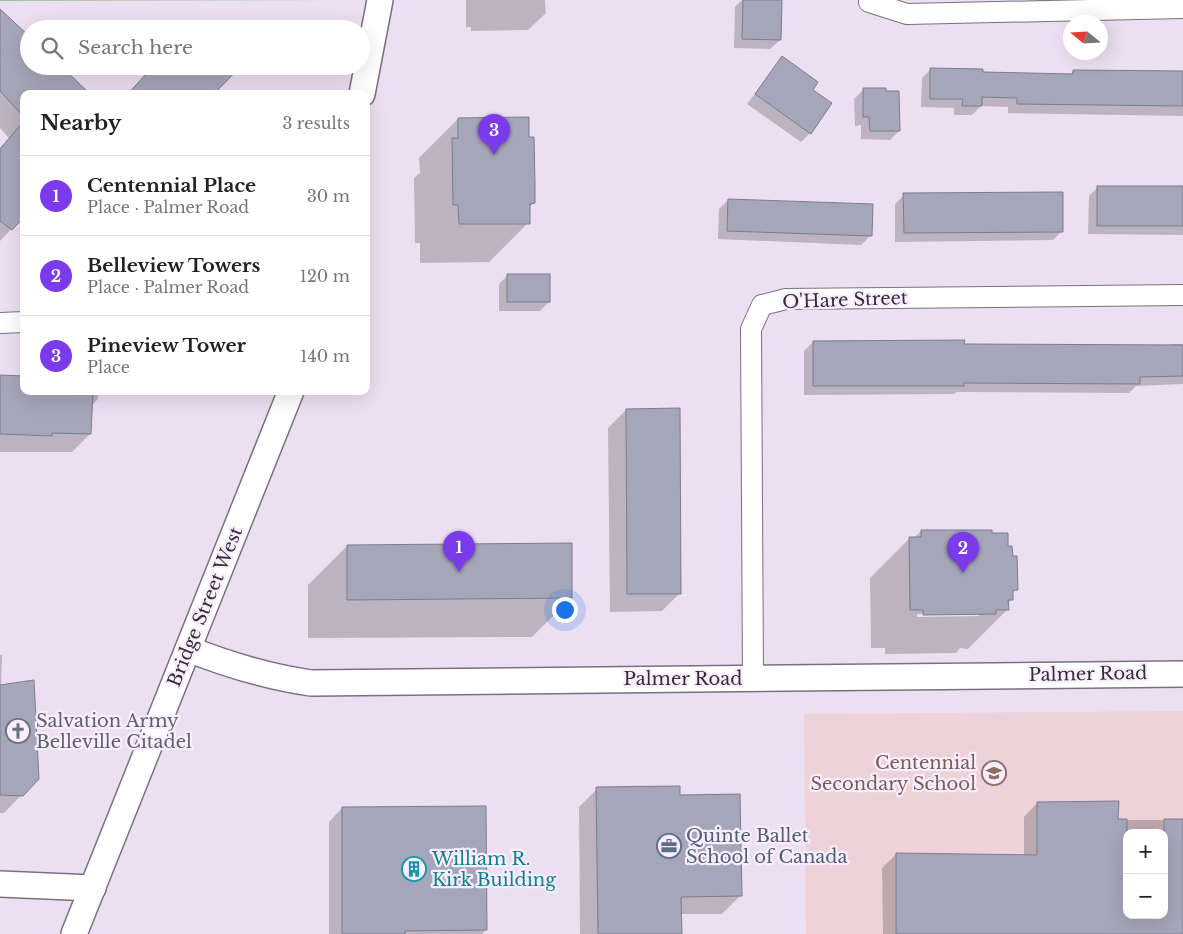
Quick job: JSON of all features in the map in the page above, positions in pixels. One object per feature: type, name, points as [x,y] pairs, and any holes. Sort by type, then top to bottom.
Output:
[{"type":"street","points":[[370,52],[380,0]]},
{"type":"street","points":[[869,0],[869,2],[907,14],[1183,8]]},
{"type":"street","points":[[363,90],[366,75]]},
{"type":"street","name":"O'Hare Street","points":[[753,678],[751,329],[762,306],[786,299],[1183,295]]},
{"type":"street","points":[[0,323],[20,322]]},
{"type":"street","name":"Bridge Street West","points":[[74,934],[289,395]]},
{"type":"street","name":"Palmer Road","points":[[188,649],[231,666],[278,678],[311,683],[1183,674]]},
{"type":"street","points":[[0,884],[93,888]]},
{"type":"shaded area","name":"Centennial Secondary School","points":[[1183,711],[1183,934],[806,934],[804,714]]},
{"type":"green space","points":[[0,0],[337,0],[0,1]]},
{"type":"building","points":[[743,0],[782,0],[781,40],[742,39]]},
{"type":"building","points":[[0,9],[20,28],[20,75],[70,75],[86,90],[20,90],[20,113],[0,91]]},
{"type":"building","points":[[782,56],[818,82],[813,90],[832,103],[811,134],[755,94]]},
{"type":"building","points":[[930,68],[983,69],[983,72],[1073,74],[1073,70],[1183,71],[1183,106],[1017,104],[1017,98],[982,97],[982,106],[962,106],[963,99],[930,99]]},
{"type":"building","points":[[145,75],[232,75],[218,90],[132,90]]},
{"type":"building","points":[[863,88],[886,88],[886,91],[899,91],[900,131],[870,131],[869,117],[863,117]]},
{"type":"building","points":[[529,117],[529,137],[534,137],[535,184],[535,203],[530,204],[530,224],[459,224],[458,205],[453,205],[452,138],[458,138],[458,118]]},
{"type":"building","points":[[20,126],[20,221],[12,230],[0,221],[0,149]]},
{"type":"building","points":[[1097,186],[1183,186],[1183,226],[1097,226]]},
{"type":"building","points":[[1063,192],[1063,232],[904,233],[903,193]]},
{"type":"building","points":[[728,199],[873,204],[872,236],[727,231]]},
{"type":"building","points":[[507,274],[550,274],[550,302],[507,302]]},
{"type":"building","points":[[965,340],[964,344],[1183,345],[1183,376],[1140,377],[1140,384],[964,383],[964,386],[813,386],[813,341]]},
{"type":"building","points":[[0,375],[20,376],[20,395],[93,395],[91,434],[52,433],[52,436],[0,434]]},
{"type":"building","points":[[680,408],[681,594],[627,594],[626,409]]},
{"type":"building","points":[[921,530],[992,530],[992,533],[1008,533],[1008,546],[1012,546],[1013,556],[1017,556],[1018,590],[1013,590],[1013,600],[1008,600],[1009,610],[996,610],[996,614],[923,615],[923,610],[910,610],[909,537],[921,537]]},
{"type":"building","points":[[572,543],[572,598],[347,600],[347,545]]},
{"type":"building","name":"Salvation Army Belleville Citadel","points":[[34,680],[39,779],[23,796],[0,795],[0,685]]},
{"type":"building","name":"Quinte Ballet School of Canada","points":[[680,786],[680,795],[740,794],[742,896],[681,897],[682,934],[598,934],[596,787]]},
{"type":"building","points":[[1119,801],[1118,819],[1127,819],[1127,829],[1123,829],[1123,919],[1168,919],[1168,829],[1164,829],[1164,819],[1183,819],[1183,934],[896,934],[896,853],[1037,855],[1037,802]]},
{"type":"building","name":"William R. Kirk Building","points":[[486,806],[487,930],[405,931],[405,934],[342,934],[342,807]]},
{"type":"place","name":"Pineview Tower","points":[[494,155]]},
{"type":"place","name":"Centennial Place","points":[[459,572]]},
{"type":"place","name":"Belleview Towers","points":[[963,573]]},
{"type":"place","name":"Salvation Army Belleville Citadel","points":[[18,731]]},
{"type":"place","name":"Centennial Secondary School","points":[[994,773]]},
{"type":"place","name":"Quinte Ballet School of Canada","points":[[669,846]]},
{"type":"place","name":"William R. Kirk Building","points":[[414,869]]}]
